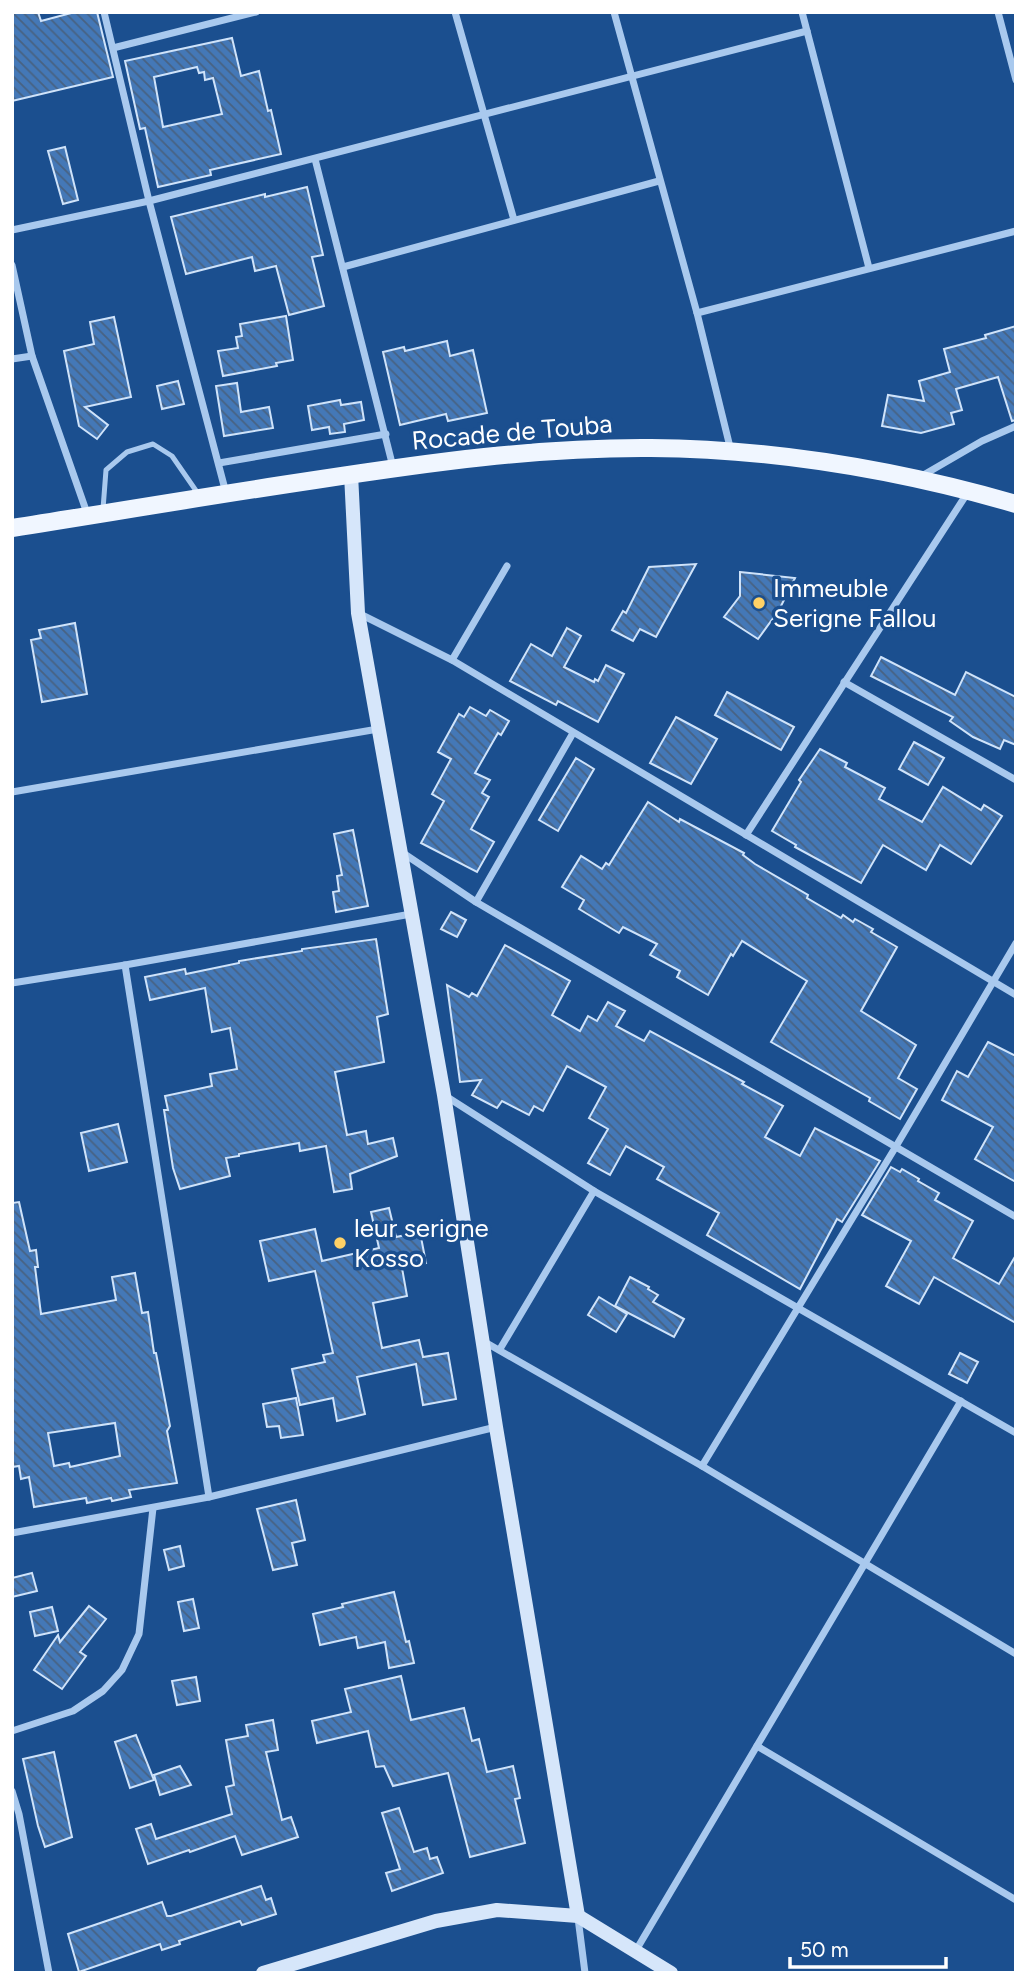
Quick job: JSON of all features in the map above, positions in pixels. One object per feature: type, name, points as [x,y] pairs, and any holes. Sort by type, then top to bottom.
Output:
[{"type":"main road","name":"Rocade de Touba","points":[[12,528],[456,460],[557,451],[651,448],[731,452],[809,461],[969,491],[1016,504]]},
{"type":"street","points":[[104,12],[149,201],[226,494]]},
{"type":"street","points":[[113,47],[256,12]]},
{"type":"street","points":[[455,12],[514,220]]},
{"type":"street","points":[[614,12],[697,313],[731,452]]},
{"type":"street","points":[[802,12],[869,268]]},
{"type":"street","points":[[998,12],[1016,80]]},
{"type":"street","points":[[12,230],[149,201],[807,31]]},
{"type":"street","points":[[1005,36],[1016,34]]},
{"type":"street","points":[[315,159],[393,468]]},
{"type":"street","points":[[343,267],[659,181]]},
{"type":"street","points":[[697,313],[1016,232]]},
{"type":"street","points":[[12,265],[32,356],[95,515]]},
{"type":"street","points":[[12,359],[32,356]]},
{"type":"street","points":[[916,480],[974,446],[1016,426]]},
{"type":"street","points":[[219,463],[386,434]]},
{"type":"street","points":[[351,474],[358,613],[444,1096],[578,1916],[585,1973]]},
{"type":"street","points":[[746,835],[969,491]]},
{"type":"street","points":[[452,660],[507,566]]},
{"type":"street","points":[[358,613],[452,660],[1016,995]]},
{"type":"street","points":[[844,682],[1016,780]]},
{"type":"street","points":[[12,792],[379,729]]},
{"type":"street","points":[[475,902],[573,733]]},
{"type":"street","points":[[400,850],[475,902],[1016,1217]]},
{"type":"street","points":[[12,983],[411,914]]},
{"type":"street","points":[[702,1466],[1016,943]]},
{"type":"street","points":[[125,965],[209,1497]]},
{"type":"street","points":[[444,1096],[594,1191],[1016,1433]]},
{"type":"street","points":[[500,1349],[594,1191]]},
{"type":"street","points":[[483,1341],[702,1466],[1016,1654]]},
{"type":"street","points":[[635,1952],[961,1401]]},
{"type":"street","points":[[12,1533],[209,1497],[496,1427]]},
{"type":"street","points":[[12,1731],[73,1711],[103,1691],[122,1671],[139,1634],[153,1508]]},
{"type":"street","points":[[757,1746],[1016,1900]]},
{"type":"street","points":[[12,1791],[19,1814],[49,1973]]},
{"type":"street","points":[[263,1973],[436,1921],[497,1910],[578,1916],[671,1973]]},
{"type":"lane","points":[[95,515],[106,470],[127,452],[153,444],[172,456],[201,498]]},
{"type":"building","points":[[12,12],[38,12],[41,21],[75,12],[97,12],[113,77],[12,101]]},
{"type":"building","points":[[232,38],[241,76],[259,71],[281,154],[210,170],[211,175],[158,187],[145,128],[140,129],[125,61]],"holes":[[[197,67],[199,73],[204,72],[205,80],[213,78],[222,114],[163,127],[154,77]]]},
{"type":"building","points":[[65,147],[78,200],[63,204],[48,151]]},
{"type":"building","points":[[307,187],[323,255],[312,257],[324,306],[289,315],[276,266],[255,271],[252,257],[186,274],[171,217],[265,194],[265,197]]},
{"type":"building","points":[[286,316],[293,360],[276,363],[277,366],[223,376],[218,351],[238,348],[236,337],[242,336],[240,324]]},
{"type":"building","points":[[114,317],[131,397],[85,407],[108,425],[97,439],[79,426],[64,351],[94,344],[90,322]]},
{"type":"building","points":[[1016,326],[1016,420],[1012,421],[998,377],[956,389],[962,410],[951,413],[954,424],[921,433],[882,426],[888,395],[924,401],[919,381],[950,372],[944,349],[986,338],[985,335]]},
{"type":"building","points":[[447,341],[450,356],[473,350],[487,413],[448,421],[446,414],[400,425],[383,352],[404,347],[405,351]]},
{"type":"building","points":[[178,381],[184,404],[162,409],[157,386]]},
{"type":"building","points":[[237,383],[241,412],[269,407],[273,428],[224,436],[216,386]]},
{"type":"building","points":[[340,400],[341,405],[361,402],[364,420],[344,424],[345,432],[330,434],[329,427],[312,430],[308,406]]},
{"type":"building","points":[[696,564],[656,637],[640,629],[633,641],[612,630],[623,611],[626,613],[649,567]]},
{"type":"building","name":"Immeuble Serigne Fallou","points":[[740,572],[795,578],[779,610],[758,639],[724,617],[740,596]]},
{"type":"building","points":[[75,623],[87,694],[42,702],[31,640],[41,638],[39,630]]},
{"type":"building","points":[[567,628],[581,636],[564,667],[594,682],[595,679],[598,681],[606,665],[624,674],[598,722],[558,701],[556,705],[510,681],[531,644],[552,656]]},
{"type":"building","points":[[881,657],[955,695],[966,672],[1016,697],[1016,745],[1004,740],[1000,749],[973,737],[950,721],[953,717],[871,676]]},
{"type":"building","points":[[727,692],[794,727],[781,750],[715,715]]},
{"type":"building","points":[[470,707],[486,716],[490,710],[509,721],[501,735],[498,733],[475,773],[490,780],[482,793],[489,797],[471,829],[494,842],[477,872],[421,843],[444,801],[432,794],[451,759],[438,752],[459,714],[464,717]]},
{"type":"building","points":[[676,717],[717,739],[691,784],[650,763]]},
{"type":"building","points":[[914,742],[944,758],[928,785],[899,769]]},
{"type":"building","points":[[820,749],[847,763],[845,767],[885,788],[879,799],[922,822],[943,787],[981,810],[984,805],[1002,816],[971,864],[940,845],[926,870],[883,845],[861,883],[795,847],[796,845],[772,831],[801,782],[799,780]]},
{"type":"building","points":[[576,758],[594,769],[558,831],[539,820]]},
{"type":"building","points":[[648,802],[679,822],[680,819],[744,853],[743,855],[755,864],[808,895],[807,898],[841,918],[843,915],[853,922],[855,919],[897,947],[861,1011],[916,1045],[898,1078],[917,1089],[900,1119],[869,1101],[870,1098],[771,1042],[807,981],[742,941],[733,956],[731,954],[708,995],[677,977],[680,971],[650,955],[657,944],[623,927],[619,933],[579,909],[584,900],[562,887],[581,856],[602,869],[606,863],[609,865]]},
{"type":"building","points":[[353,830],[368,906],[336,912],[333,892],[339,891],[337,876],[342,875],[334,834]]},
{"type":"building","points":[[451,912],[466,920],[457,937],[441,929]]},
{"type":"building","points":[[376,939],[388,1014],[377,1017],[384,1062],[335,1072],[347,1135],[366,1131],[368,1144],[393,1138],[397,1156],[350,1174],[352,1189],[334,1192],[326,1146],[300,1151],[299,1143],[226,1158],[230,1176],[180,1189],[173,1168],[164,1110],[168,1110],[165,1096],[212,1086],[210,1074],[237,1069],[230,1028],[212,1032],[205,988],[150,1000],[145,977],[185,969],[186,974],[302,949]]},
{"type":"building","points":[[505,945],[570,981],[552,1015],[580,1031],[588,1016],[597,1021],[608,1002],[625,1011],[616,1026],[644,1041],[650,1031],[783,1106],[765,1137],[800,1156],[815,1128],[880,1161],[842,1222],[837,1219],[800,1289],[707,1235],[719,1213],[657,1179],[664,1167],[626,1146],[610,1175],[588,1163],[608,1129],[589,1118],[606,1087],[567,1066],[543,1111],[534,1106],[529,1115],[502,1101],[497,1108],[472,1095],[481,1080],[460,1082],[447,985],[469,997],[472,993],[477,996]]},
{"type":"building","points":[[988,1042],[1016,1056],[1016,1182],[975,1159],[993,1127],[942,1100],[957,1071],[968,1077]]},
{"type":"building","points":[[118,1124],[127,1162],[89,1171],[81,1133]]},
{"type":"building","points":[[891,1167],[900,1172],[902,1169],[919,1179],[918,1181],[939,1193],[935,1200],[973,1221],[953,1258],[999,1284],[1016,1255],[1016,1323],[934,1277],[919,1304],[886,1286],[911,1241],[862,1215]]},
{"type":"building","points":[[19,1202],[30,1251],[36,1250],[38,1267],[35,1267],[41,1314],[116,1300],[112,1277],[135,1273],[142,1313],[148,1312],[170,1426],[167,1431],[177,1483],[129,1490],[131,1497],[112,1501],[111,1498],[87,1503],[86,1498],[34,1507],[29,1477],[21,1479],[19,1466],[12,1467],[12,1203]],"holes":[[[115,1423],[120,1456],[70,1467],[69,1463],[54,1466],[48,1433]]]},
{"type":"building","points":[[389,1208],[396,1237],[420,1232],[426,1263],[402,1268],[407,1296],[373,1303],[382,1348],[419,1340],[423,1357],[448,1353],[456,1399],[423,1405],[416,1364],[357,1377],[365,1414],[337,1421],[333,1398],[300,1405],[292,1369],[325,1362],[323,1355],[333,1353],[315,1271],[269,1281],[260,1241],[315,1229],[322,1261],[379,1248],[371,1212]]},
{"type":"building","points":[[630,1277],[658,1295],[653,1302],[684,1319],[674,1337],[615,1306]]},
{"type":"building","points":[[599,1297],[627,1314],[616,1332],[588,1315]]},
{"type":"building","points":[[960,1353],[978,1362],[967,1383],[949,1374]]},
{"type":"building","points":[[296,1398],[303,1435],[281,1438],[279,1426],[267,1427],[263,1404]]},
{"type":"building","points":[[296,1500],[305,1540],[292,1543],[297,1565],[273,1570],[257,1509]]},
{"type":"building","points":[[180,1546],[184,1566],[169,1570],[164,1550]]},
{"type":"building","points":[[32,1573],[37,1591],[12,1597],[12,1578]]},
{"type":"building","points":[[394,1592],[414,1663],[389,1668],[385,1642],[358,1648],[356,1637],[320,1645],[313,1614]]},
{"type":"building","points":[[193,1599],[199,1628],[184,1631],[178,1602]]},
{"type":"building","points":[[89,1606],[106,1619],[80,1652],[86,1656],[62,1689],[34,1670],[58,1635],[60,1642]]},
{"type":"building","points":[[52,1607],[58,1631],[35,1636],[30,1612]]},
{"type":"building","points":[[401,1676],[411,1720],[464,1708],[472,1741],[479,1739],[487,1772],[513,1766],[520,1798],[515,1799],[525,1843],[470,1857],[448,1773],[393,1786],[384,1766],[376,1767],[368,1731],[317,1743],[312,1721],[351,1712],[345,1689]]},
{"type":"building","points":[[196,1677],[200,1701],[177,1705],[172,1681]]},
{"type":"building","points":[[273,1720],[278,1750],[266,1752],[282,1820],[291,1817],[298,1837],[242,1855],[235,1836],[148,1864],[136,1829],[151,1824],[156,1839],[232,1814],[226,1787],[234,1785],[226,1740],[248,1736],[246,1725]]},
{"type":"building","points":[[136,1735],[154,1780],[130,1788],[115,1742]]},
{"type":"building","points":[[54,1752],[72,1837],[45,1847],[23,1759]]},
{"type":"building","points":[[180,1766],[191,1785],[160,1795],[154,1775]]},
{"type":"building","points":[[399,1808],[414,1852],[427,1848],[430,1859],[437,1857],[443,1873],[392,1891],[386,1873],[400,1869],[382,1813]]},
{"type":"building","points":[[261,1886],[266,1900],[271,1898],[276,1914],[242,1925],[240,1921],[179,1941],[180,1944],[162,1950],[160,1944],[79,1972],[68,1934],[162,1902],[167,1916],[171,1916]]},
{"type":"place","name":"Immeuble Serigne Fallou","points":[[759,603]]},
{"type":"place","name":"leur serigne Kosso","points":[[340,1243]]}]
